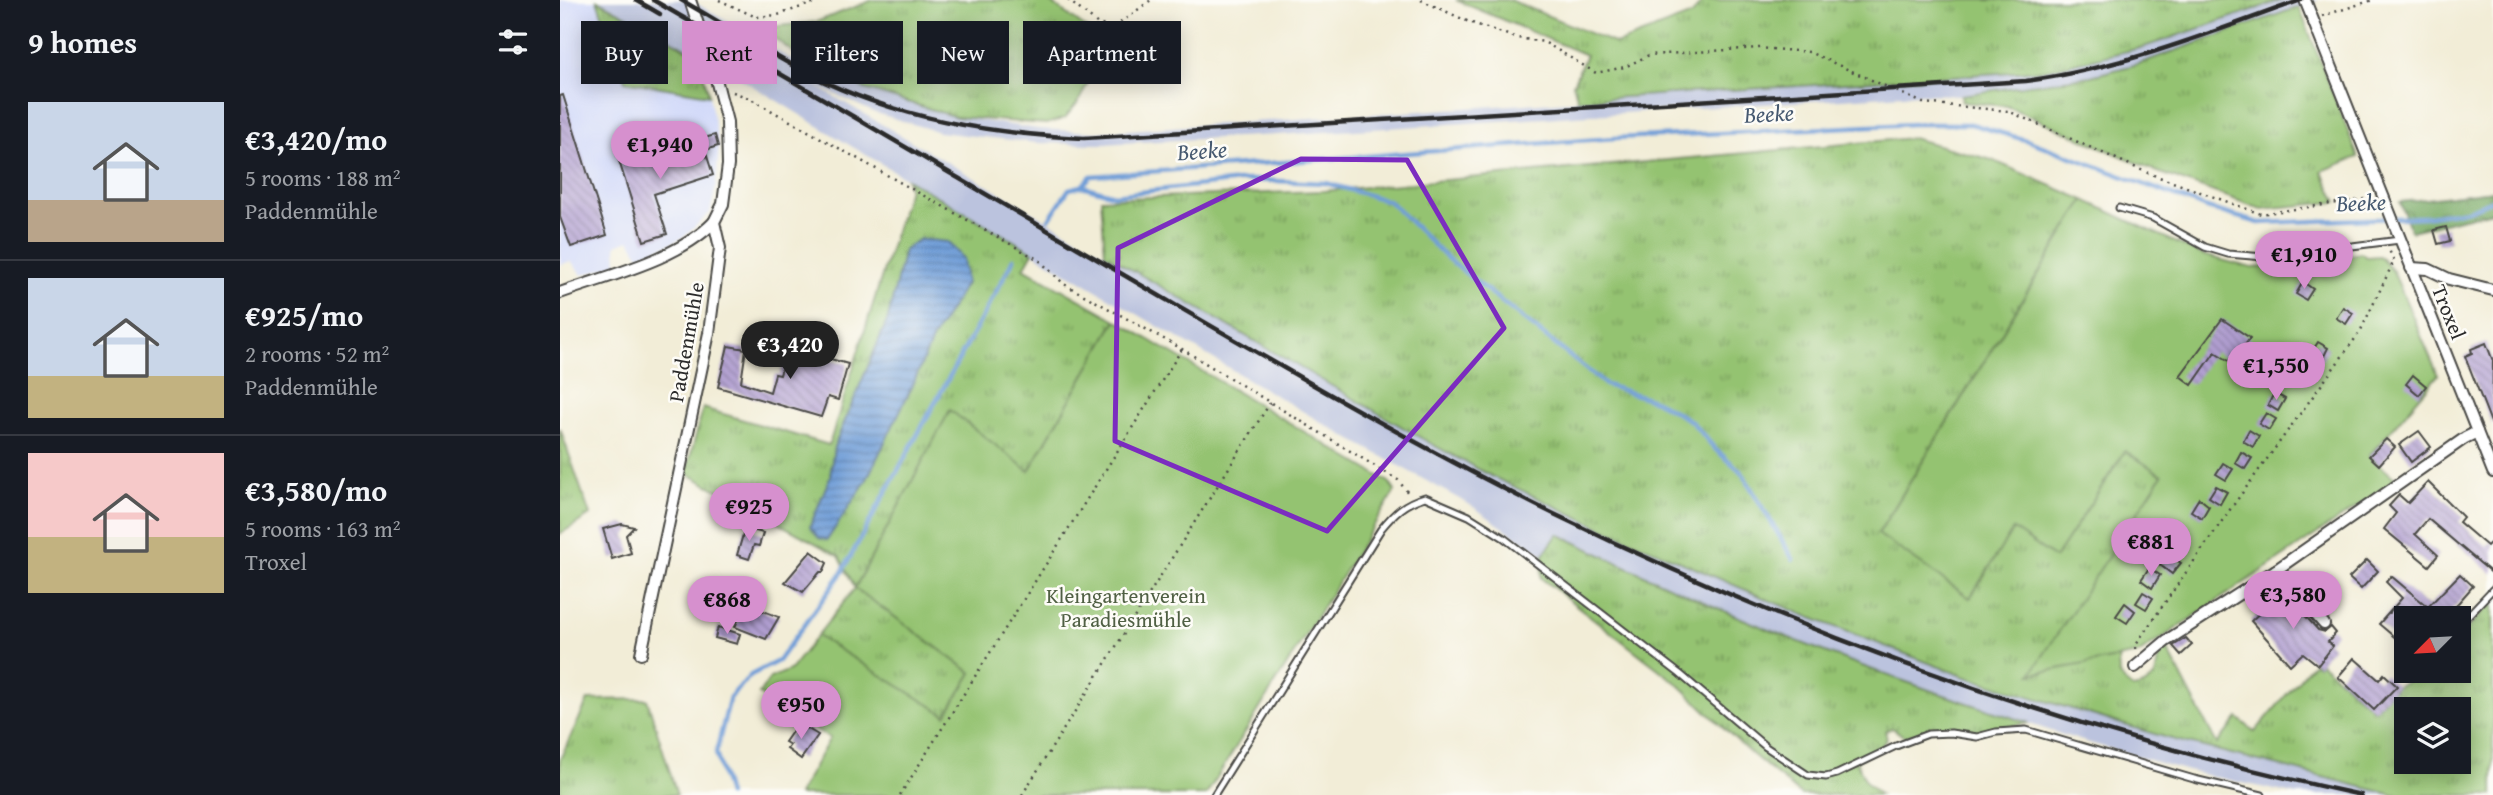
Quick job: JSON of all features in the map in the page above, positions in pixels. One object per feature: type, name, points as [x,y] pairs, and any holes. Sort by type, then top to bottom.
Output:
[{"type":"street","name":"Paddenmühle","points":[[641,653],[709,334],[720,248],[714,222],[720,214],[725,194],[729,155],[727,122],[690,0]]},
{"type":"street","name":"Troxel","points":[[2305,0],[2493,472]]},
{"type":"street","points":[[560,293],[666,254],[701,234],[714,222]]},
{"type":"street","points":[[2411,268],[2428,269],[2449,279],[2493,290]]},
{"type":"street","points":[[2135,667],[2166,641],[2276,570],[2477,432]]},
{"type":"street","points":[[2276,570],[2324,624]]},
{"type":"lane","points":[[2119,208],[2152,218],[2205,247],[2228,254],[2263,257],[2385,241],[2398,234]]},
{"type":"lane","points":[[1214,795],[1381,529],[1393,514],[1413,500],[1425,497],[1469,516],[1504,538],[1680,674],[1766,747],[1808,775],[1826,777],[1836,774],[1928,734],[1951,733],[1977,737],[1996,732],[2026,730],[2194,779],[2262,795]]},
{"type":"lane","points":[[2471,612],[2493,589]]},
{"type":"path","points":[[719,0],[756,17],[778,15],[822,0]]},
{"type":"path","points":[[1068,0],[1098,24],[1113,28],[1151,0]]},
{"type":"path","points":[[1421,0],[1469,22],[1517,38],[1544,42],[1596,73],[1625,67],[1649,55],[1759,48],[1809,52],[1923,103],[2008,111],[2148,173],[2261,214],[2384,201]]},
{"type":"path","points":[[2312,19],[2374,0]]},
{"type":"path","points":[[719,91],[741,94],[1039,260],[1064,284],[1182,349],[1398,480],[1413,500]]},
{"type":"path","points":[[2135,667],[2136,644],[2360,332],[2394,261],[2385,241]]},
{"type":"path","points":[[900,795],[1182,349]]},
{"type":"path","points":[[1022,795],[1270,403]]},
{"type":"highlighted area","points":[[1301,159],[1407,160],[1504,328],[1327,531],[1115,441],[1118,248]]},
{"type":"shaded area","points":[[560,0],[597,0],[604,21],[581,21],[581,84],[643,84],[709,95],[719,146],[716,186],[710,213],[685,236],[670,244],[640,256],[630,240],[616,245],[617,264],[582,275],[571,261],[560,265]]},
{"type":"shaded area","points":[[598,0],[691,0],[727,21],[682,21],[682,46],[668,38],[668,21],[636,21]]},
{"type":"shaded area","points":[[2282,0],[2319,0],[2138,64],[2091,76],[1961,95],[1920,94],[1101,144],[1037,143],[939,132],[873,112],[813,84],[851,84],[956,117],[1038,129],[1096,132],[2046,70],[2144,47]]},
{"type":"shaded area","points":[[777,51],[791,59],[791,84],[812,84],[1435,446],[1491,476],[1600,527],[1799,613],[1963,676],[2168,738],[2394,795],[2297,795],[2188,771],[2079,740],[1929,691],[1777,633],[1642,575],[1558,535],[1543,555],[1472,506],[1343,435],[749,84],[777,84]]},
{"type":"green space","points":[[597,0],[636,21],[604,21]]},
{"type":"green space","points":[[873,0],[1047,0],[1076,21],[1023,21],[1023,84],[1087,84],[1079,101],[1065,118],[1047,124],[956,117],[853,84],[903,84],[903,21],[819,21]]},
{"type":"green space","points":[[1456,0],[1510,0],[1616,44],[1692,15],[1703,0],[2282,0],[2144,47],[2046,70],[1578,100],[1573,84],[1586,55]]},
{"type":"green space","points":[[2299,7],[2358,157],[2322,171],[2337,202],[2261,209],[2158,172],[2007,106],[1962,102],[1961,95],[2091,76],[2138,64]]},
{"type":"green space","points":[[791,25],[791,51],[777,40],[777,26]]},
{"type":"green space","points":[[668,39],[682,46],[682,84],[706,84],[709,95],[643,84],[668,84]]},
{"type":"green space","points":[[1912,138],[1992,160],[2084,200],[1878,534],[2013,529],[2055,557],[2126,450],[2163,476],[2032,673],[2119,657],[2121,676],[2134,689],[2155,677],[2158,659],[2166,647],[2217,744],[2238,718],[2255,732],[2314,662],[2318,665],[2320,662],[2374,710],[2397,686],[2404,683],[2471,683],[2471,624],[2493,603],[2493,795],[2394,795],[2168,738],[1963,676],[1799,613],[1600,527],[1491,476],[1105,254],[1101,199],[1323,191]]},
{"type":"green space","points":[[907,179],[1033,252],[1024,268],[1116,320],[1029,472],[950,411],[855,588],[839,556],[686,473],[703,408],[829,445],[909,189]],"holes":[[[904,250],[966,283],[933,338],[866,480],[827,540],[810,527],[830,477],[834,447],[888,319]]]},
{"type":"green space","points":[[2493,191],[2493,211],[2411,231],[2400,202]]},
{"type":"green space","points":[[2084,200],[2203,255],[2252,268],[2304,264],[2361,253],[2366,257],[2379,256],[2393,271],[2438,375],[2369,456],[2397,480],[2138,654],[2031,674],[2162,475],[2125,451],[2055,558],[2013,529],[1970,598],[1878,534]]},
{"type":"green space","name":"Kleingartenverein Paradiesmühle","points":[[1116,320],[1389,482],[1395,491],[1206,795],[798,795],[830,738],[759,694],[770,678],[790,670],[817,636],[946,715],[972,673],[855,588],[950,410],[1029,471]]},
{"type":"green space","points":[[560,428],[590,515],[560,534]]},
{"type":"green space","points":[[1558,534],[1694,598],[1808,646],[1902,681],[2029,723],[1979,731],[1928,729],[1905,737],[1892,728],[1885,731],[1887,738],[1880,748],[1856,761],[1866,782],[1880,795],[1801,795],[1745,748],[1679,685],[1541,578],[1543,555]]},
{"type":"green space","points":[[855,588],[972,673],[946,715],[817,636]]},
{"type":"green space","points":[[647,699],[677,795],[560,795],[560,759],[588,700]]},
{"type":"water","points":[[920,239],[948,242],[963,258],[966,283],[933,338],[866,481],[827,540],[819,538],[810,527],[830,477],[834,447],[888,319],[904,250]]},
{"type":"building","points":[[563,95],[607,235],[571,247],[560,217],[560,96]]},
{"type":"building","points":[[715,135],[718,146],[705,150],[713,175],[654,194],[667,234],[644,241],[615,148],[638,141],[645,166],[703,148],[701,139]]},
{"type":"building","points":[[2446,227],[2450,241],[2438,244],[2434,230]]},
{"type":"building","points":[[2303,282],[2313,289],[2306,300],[2296,294]]},
{"type":"building","points":[[2343,307],[2353,313],[2346,324],[2336,318]]},
{"type":"building","points":[[2222,319],[2250,338],[2232,363],[2215,352],[2192,385],[2180,376]]},
{"type":"building","points":[[2318,342],[2328,348],[2322,360],[2311,353]]},
{"type":"building","points":[[2486,343],[2493,361],[2492,425],[2465,356],[2472,353],[2471,349]]},
{"type":"building","points":[[728,346],[746,349],[741,382],[770,392],[775,374],[780,375],[785,358],[793,361],[796,349],[848,364],[838,400],[828,397],[821,417],[718,387]]},
{"type":"building","points":[[2298,358],[2308,364],[2301,375],[2291,369]]},
{"type":"building","points":[[2413,375],[2426,386],[2419,395],[2406,384]]},
{"type":"building","points":[[2274,393],[2285,399],[2278,411],[2268,405]]},
{"type":"building","points":[[2266,413],[2276,419],[2269,430],[2259,424]]},
{"type":"building","points":[[2249,430],[2259,436],[2253,447],[2243,441]]},
{"type":"building","points":[[2419,431],[2431,447],[2411,462],[2399,445]]},
{"type":"building","points":[[2386,439],[2395,447],[2379,465],[2369,456]]},
{"type":"building","points":[[2241,452],[2252,458],[2245,469],[2235,463]]},
{"type":"building","points":[[2223,463],[2233,469],[2226,480],[2216,474]]},
{"type":"building","points":[[2428,482],[2463,517],[2459,522],[2487,546],[2493,540],[2493,574],[2428,519],[2415,534],[2438,555],[2429,566],[2384,529],[2396,513],[2389,506],[2399,495],[2408,503]]},
{"type":"building","points":[[2216,486],[2227,492],[2220,504],[2209,497]]},
{"type":"building","points":[[2199,498],[2209,506],[2202,518],[2191,511]]},
{"type":"building","points":[[622,524],[634,527],[626,535],[631,553],[612,559],[603,529]]},
{"type":"building","points":[[745,528],[763,533],[759,546],[754,545],[749,559],[737,555]]},
{"type":"building","points":[[2171,532],[2186,542],[2178,554],[2163,545]]},
{"type":"building","points":[[811,551],[827,563],[823,572],[820,572],[803,592],[785,582]]},
{"type":"building","points":[[2168,554],[2181,563],[2172,574],[2160,565]]},
{"type":"building","points":[[2367,560],[2378,571],[2361,589],[2349,578]]},
{"type":"building","points":[[2149,568],[2160,575],[2152,588],[2141,580]]},
{"type":"building","points":[[2460,574],[2473,586],[2456,606],[2429,606]]},
{"type":"building","points":[[2391,576],[2427,606],[2395,606],[2402,598],[2386,582]]},
{"type":"building","points":[[2283,591],[2318,630],[2325,632],[2331,627],[2336,633],[2328,642],[2333,646],[2318,665],[2303,653],[2290,665],[2251,621]]},
{"type":"building","points":[[2143,592],[2153,598],[2146,609],[2136,603]]},
{"type":"building","points":[[2125,603],[2135,611],[2127,623],[2116,616]]},
{"type":"building","points":[[745,604],[779,617],[766,639],[735,627]]},
{"type":"building","points":[[2394,607],[2394,637],[2379,624]]},
{"type":"building","points":[[718,627],[740,634],[737,644],[715,638]]},
{"type":"building","points":[[2186,638],[2192,645],[2181,655],[2173,646]]},
{"type":"building","points":[[2354,658],[2379,680],[2384,674],[2397,686],[2374,710],[2338,677]]},
{"type":"building","points":[[803,726],[818,735],[801,759],[787,749],[790,745],[785,742],[794,729],[799,732]]},
{"type":"waterway","name":"Beeke","points":[[1049,219],[1069,189],[1082,186],[1091,176],[1615,138],[1914,124],[1971,124],[2029,141],[2207,208],[2259,223],[2423,217],[2468,210],[2493,200]]},
{"type":"waterway","points":[[1082,186],[1114,195],[1248,180],[1326,183],[1389,201],[1448,259],[1606,385],[1656,401],[1691,421],[1716,450],[1741,471],[1793,559]]},
{"type":"waterway","name":"Beeke","points":[[728,795],[716,753],[730,697],[751,675],[778,661],[841,574],[1014,259]]},
{"type":"railway","points":[[636,0],[660,14]]},
{"type":"railway","points":[[653,0],[1348,404],[1502,488],[1651,560],[1848,642],[2051,713],[2153,744],[2361,795]]},
{"type":"railway","points":[[681,0],[810,75],[876,102],[909,113],[978,128],[1084,138],[2026,81],[2097,68],[2131,58],[2200,37],[2301,0]]}]
